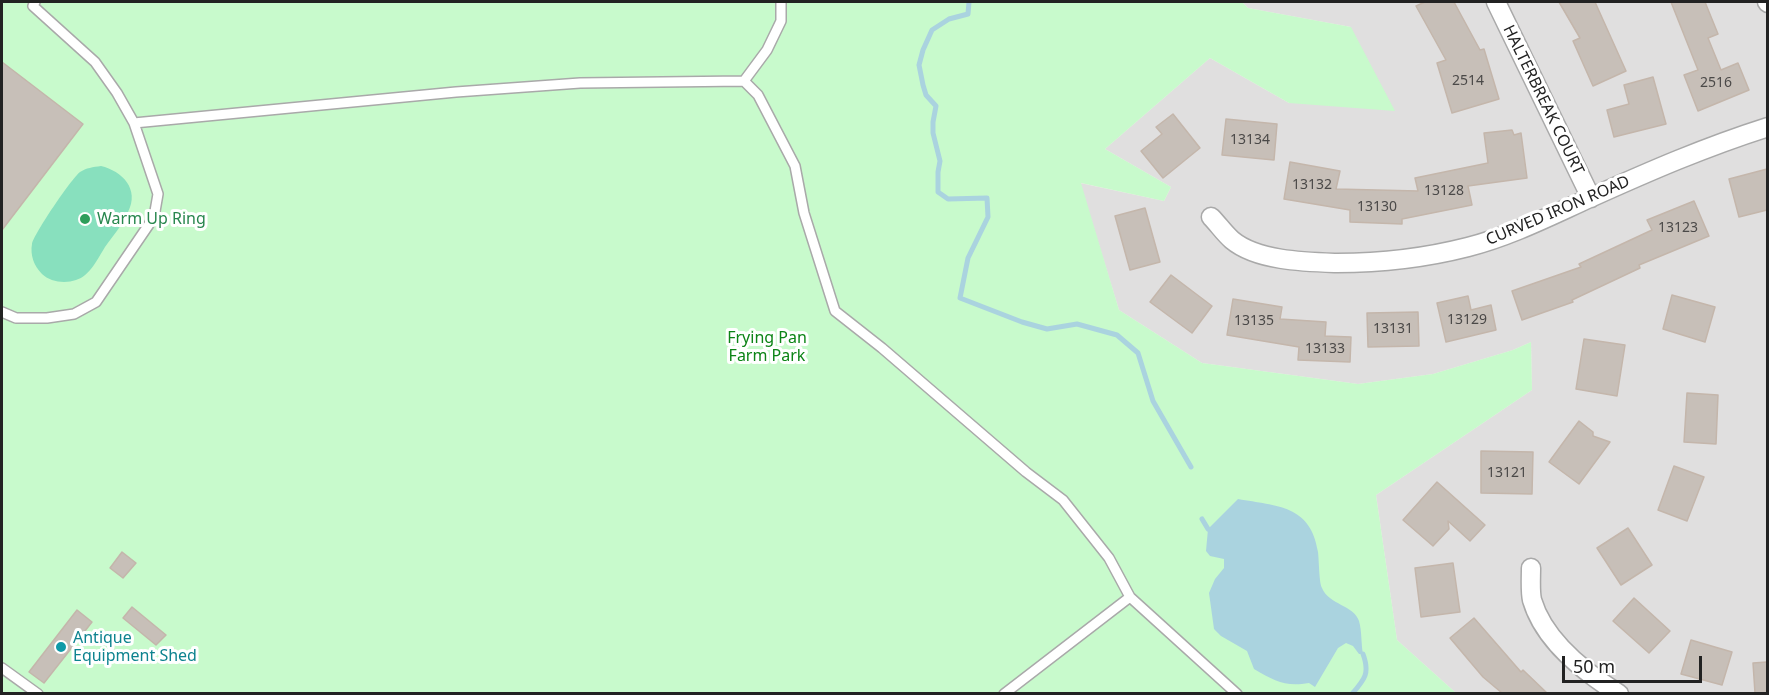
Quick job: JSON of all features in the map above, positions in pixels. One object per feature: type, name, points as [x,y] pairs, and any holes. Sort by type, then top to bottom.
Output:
[{"type":"street","name":"HALTERBREAK COURT","points":[[1496,2],[1591,198]]},
{"type":"street","name":"CURVED IRON ROAD","points":[[1211,217],[1232,240],[1246,249],[1261,254],[1311,262],[1364,263],[1418,258],[1470,247],[1520,230],[1684,155],[1767,127]]},
{"type":"street","points":[[1531,568],[1532,599],[1552,639],[1577,662],[1620,693]]},
{"type":"lane","points":[[2,312],[16,318],[47,318],[74,314],[96,302],[154,217],[158,194],[134,123],[117,93],[95,62],[33,6],[35,2]]},
{"type":"lane","points":[[744,81],[766,50],[782,21],[781,2]]},
{"type":"lane","points":[[134,123],[444,93],[580,83],[744,81],[758,95],[795,166],[804,213],[835,311],[1063,500],[1109,558],[1130,597],[1237,693]]},
{"type":"lane","points":[[1004,693],[1130,597]]},
{"type":"lane","points":[[2,668],[38,693]]},
{"type":"shaded area","points":[[1242,2],[1767,2],[1767,693],[1456,693],[1397,640],[1376,495],[1532,390],[1531,342],[1513,350],[1433,374],[1358,384],[1202,363],[1119,310],[1080,183],[1164,201],[1171,187],[1105,149],[1210,58],[1289,103],[1351,27],[1248,8]]},
{"type":"green space","name":"Frying Pan Farm Park","points":[[2,2],[1242,2],[1248,8],[1351,27],[1395,111],[1289,103],[1210,58],[1105,149],[1171,187],[1164,201],[1081,183],[1119,310],[1202,363],[1358,384],[1433,374],[1513,350],[1531,342],[1532,390],[1376,495],[1397,640],[1456,693],[2,693]]},
{"type":"green space","name":"Warm Up Ring","points":[[101,166],[116,172],[127,182],[132,196],[128,212],[85,275],[67,282],[49,279],[39,271],[33,260],[34,238],[75,177],[80,172]]},
{"type":"water","points":[[1238,499],[1279,506],[1300,516],[1314,537],[1322,588],[1325,594],[1352,611],[1359,621],[1363,654],[1359,654],[1353,646],[1346,643],[1338,648],[1315,687],[1309,683],[1280,682],[1254,669],[1247,651],[1221,636],[1214,629],[1209,593],[1215,579],[1224,568],[1224,559],[1210,556],[1206,551],[1208,529]]},
{"type":"building","points":[[1425,2],[1454,2],[1480,50],[1484,49],[1499,99],[1452,113],[1437,63],[1446,60],[1416,6]]},
{"type":"building","points":[[1559,2],[1595,2],[1626,71],[1593,86],[1573,41],[1580,38]]},
{"type":"building","points":[[1671,2],[1705,2],[1718,34],[1708,38],[1721,70],[1738,63],[1749,90],[1698,111],[1684,75],[1698,70]]},
{"type":"building","points":[[2,62],[83,124],[2,230]]},
{"type":"building","points":[[1653,77],[1666,124],[1614,137],[1607,110],[1629,104],[1624,85]]},
{"type":"building","points":[[1173,114],[1200,148],[1163,178],[1141,151],[1162,134],[1156,127]]},
{"type":"building","points":[[1226,119],[1277,124],[1274,160],[1222,155]]},
{"type":"building","points":[[1512,130],[1514,135],[1521,133],[1527,178],[1468,186],[1472,205],[1402,219],[1402,224],[1350,222],[1350,210],[1284,199],[1290,162],[1340,171],[1336,189],[1418,191],[1415,178],[1488,163],[1484,133]]},
{"type":"building","points":[[1767,169],[1767,210],[1739,217],[1729,179]]},
{"type":"building","points":[[1694,201],[1709,236],[1639,265],[1640,268],[1572,300],[1573,302],[1522,320],[1512,291],[1581,267],[1579,264],[1652,230],[1647,220]]},
{"type":"building","points":[[1145,208],[1160,262],[1130,270],[1115,216]]},
{"type":"building","points":[[1171,275],[1212,306],[1192,333],[1150,302]]},
{"type":"building","points":[[1672,295],[1715,307],[1705,342],[1663,329]]},
{"type":"building","points":[[1468,296],[1471,310],[1491,305],[1496,330],[1446,342],[1437,303]]},
{"type":"building","points":[[1233,299],[1282,307],[1280,319],[1326,322],[1325,336],[1351,337],[1350,362],[1298,360],[1299,347],[1227,335]]},
{"type":"building","points":[[1418,312],[1419,346],[1368,347],[1367,313]]},
{"type":"building","points":[[1584,339],[1625,345],[1617,396],[1576,389]]},
{"type":"building","points":[[1687,393],[1718,395],[1716,444],[1684,442]]},
{"type":"building","points":[[1579,421],[1593,432],[1593,436],[1610,442],[1579,484],[1549,462]]},
{"type":"building","points":[[1481,451],[1533,452],[1532,494],[1481,493]]},
{"type":"building","points":[[1674,466],[1704,477],[1687,521],[1658,510]]},
{"type":"building","points":[[1437,482],[1485,525],[1470,541],[1448,521],[1449,529],[1433,546],[1403,520]]},
{"type":"building","points":[[1628,528],[1652,565],[1621,585],[1597,548]]},
{"type":"building","points":[[122,552],[136,563],[123,578],[110,568]]},
{"type":"building","points":[[1453,563],[1460,612],[1421,617],[1415,568]]},
{"type":"building","points":[[1634,598],[1670,631],[1649,653],[1613,621]]},
{"type":"building","points":[[132,607],[166,635],[156,645],[123,618]]},
{"type":"building","name":"Antique Equipment Shed","points":[[77,610],[92,622],[44,683],[29,672]]},
{"type":"building","points":[[1474,618],[1521,672],[1523,670],[1547,693],[1502,693],[1483,677],[1450,638]]},
{"type":"building","points":[[1691,640],[1732,652],[1722,685],[1681,674]]},
{"type":"building","points":[[1767,662],[1767,693],[1755,693],[1753,663]]},
{"type":"waterway","points":[[969,2],[968,14],[949,19],[932,30],[919,65],[926,95],[936,106],[933,133],[940,161],[938,192],[948,199],[987,198],[988,217],[968,258],[960,298],[1047,329],[1077,324],[1117,335],[1138,353],[1153,401],[1191,467]]},
{"type":"waterway","points":[[1202,519],[1208,529]]},
{"type":"waterway","points":[[1352,694],[1365,676],[1366,666],[1363,654]]},
{"type":"place","name":"Warm Up Ring","points":[[85,219]]},
{"type":"place","name":"Antique Equipment Shed","points":[[61,647]]}]
